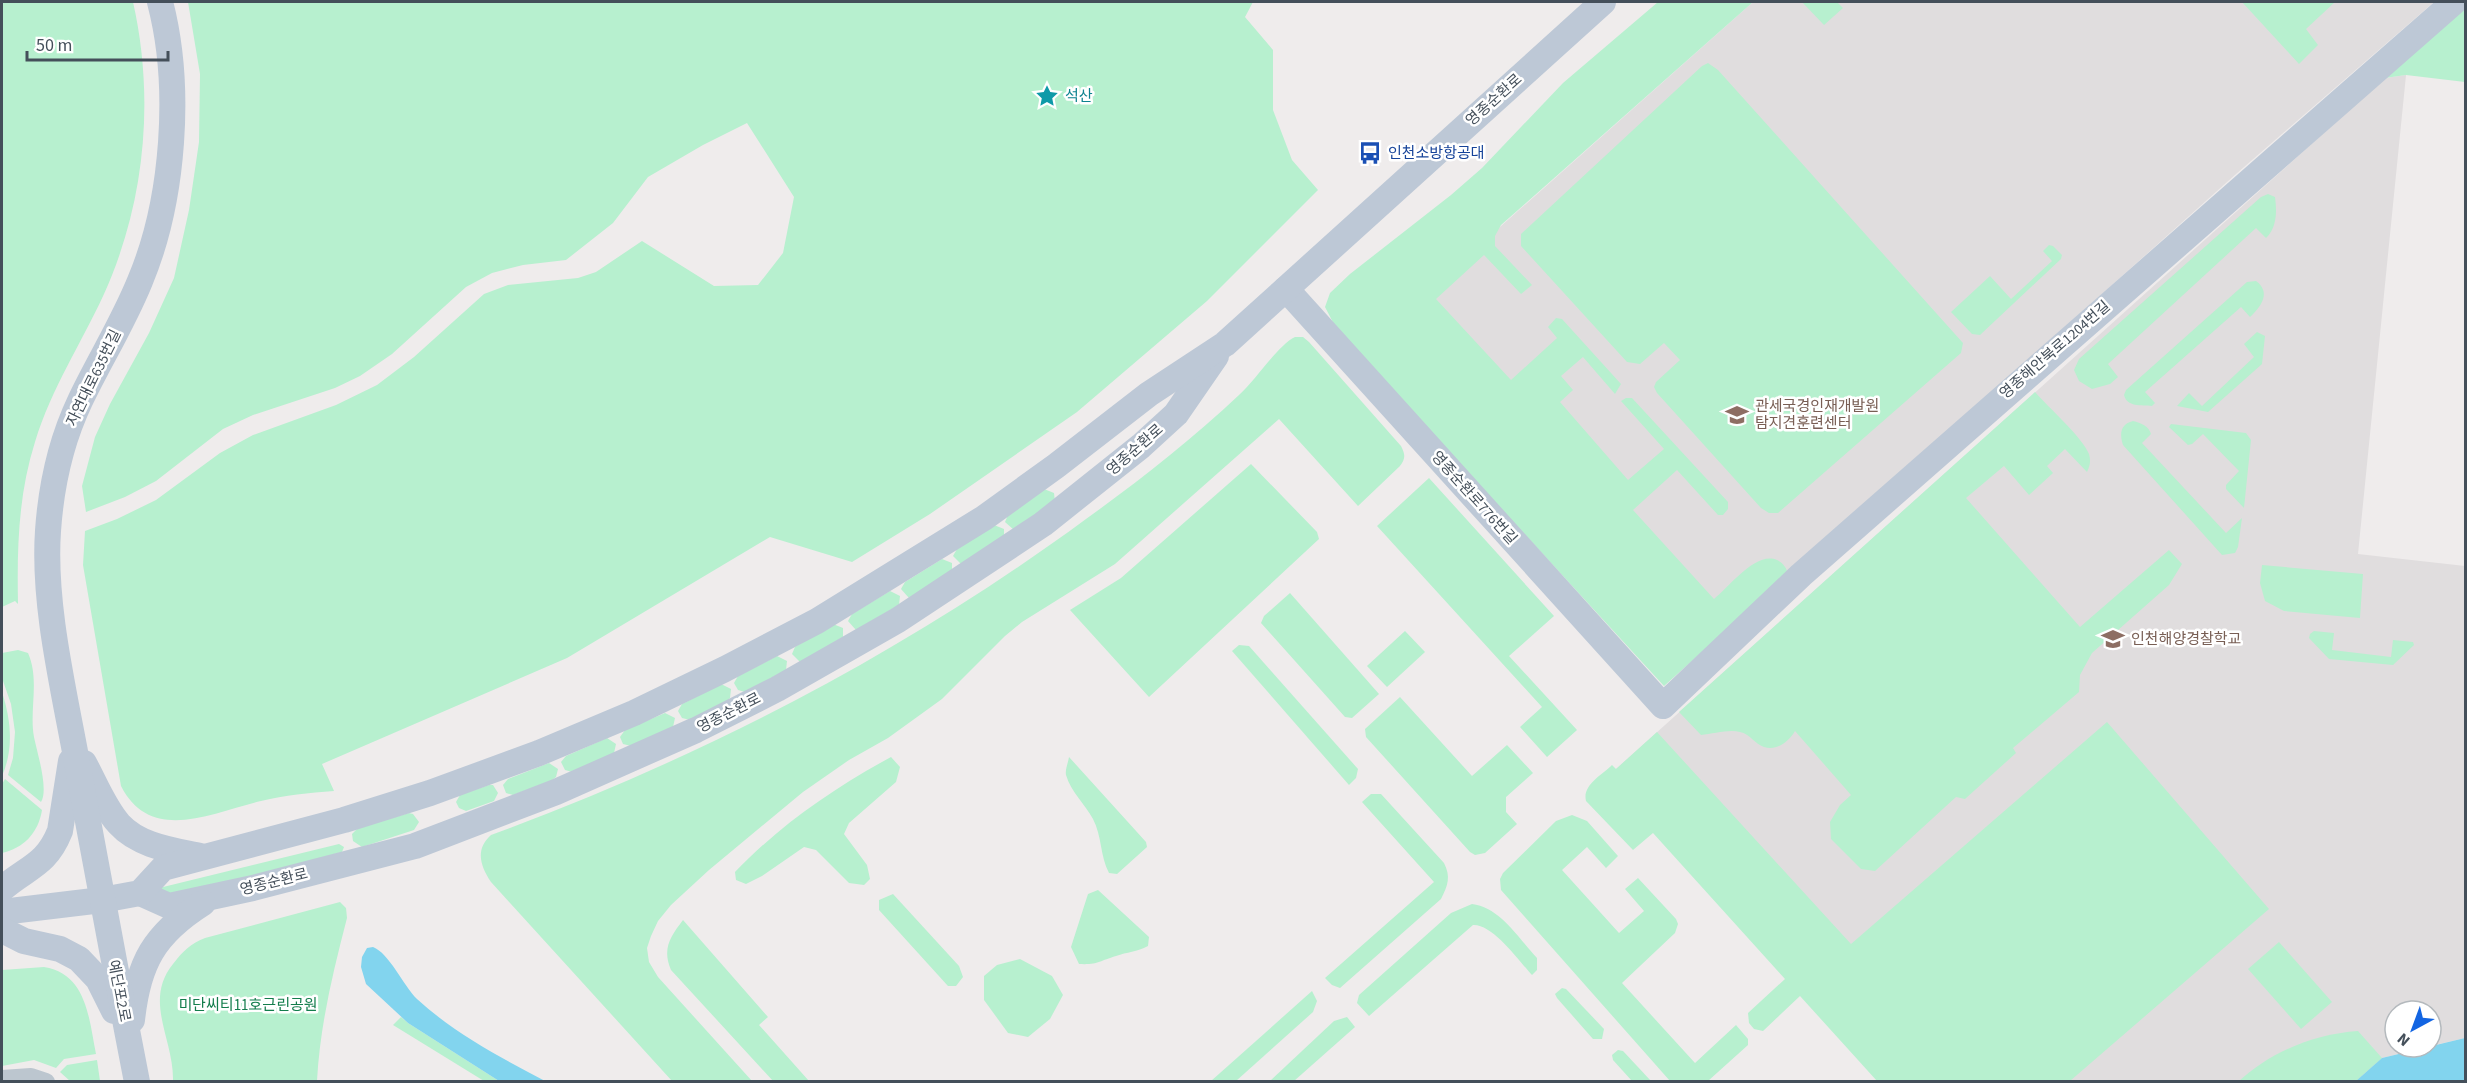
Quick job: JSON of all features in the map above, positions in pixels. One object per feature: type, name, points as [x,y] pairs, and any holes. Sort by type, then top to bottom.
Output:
[{"type":"street","name":"자연대로635번길","points":[[102,900],[60,670],[47,575],[48,530],[55,478],[67,433],[79,402],[122,322],[141,279],[164,194],[172,139],[173,83],[166,27],[160,2]]},
{"type":"street","name":"영종순환로","points":[[1225,344],[1176,414],[1044,524],[898,620],[777,689],[630,760],[556,792],[415,846],[254,888],[169,906],[140,893],[163,868],[344,820],[430,793],[560,744],[634,713],[817,621],[984,518],[1149,394],[1225,344],[1603,2]]},
{"type":"street","name":"영종해안북로1204번길","points":[[1663,706],[1801,575],[2454,2]]},
{"type":"street","name":"영종순환로776번길","points":[[1286,290],[1663,706]]},
{"type":"street","points":[[74,745],[112,814],[124,828],[153,845],[205,857]]},
{"type":"street","points":[[2,889],[18,875],[39,864],[56,841],[60,831],[74,745]]},
{"type":"street","points":[[2,912],[140,893]]},
{"type":"street","points":[[130,1044],[138,978],[148,954],[173,924],[213,897]]},
{"type":"street","name":"예단포2로","points":[[102,900],[137,1082]]},
{"type":"street","points":[[2,930],[24,941],[60,949],[88,967],[102,987],[130,1044]]},
{"type":"street","points":[[2,1079],[31,1077],[46,1082]]},
{"type":"shaded area","name":"관세국경인재개발원 탐지견훈련센터","points":[[1753,2],[2434,2],[2236,174],[1713,642],[1410,307]]},
{"type":"shaded area","name":"인천해양경찰학교","points":[[2406,75],[2358,554],[2465,566],[2465,1038],[2443,1043],[2443,999],[2383,999],[2383,1058],[2356,1081],[1897,1081],[1616,769],[2385,78]]},
{"type":"green space","points":[[2,2],[133,2],[144,76],[144,113],[137,187],[129,224],[104,294],[58,385],[35,442],[22,502],[18,604],[15,601],[2,607]]},
{"type":"green space","points":[[188,2],[1253,2],[1245,17],[1273,50],[1273,110],[1292,160],[1318,190],[1207,301],[1077,412],[930,514],[852,562],[770,537],[567,658],[322,764],[334,791],[270,799],[204,817],[166,820],[149,815],[134,804],[121,786],[83,565],[85,531],[117,519],[156,500],[220,453],[253,435],[336,405],[377,385],[414,357],[484,294],[508,285],[578,278],[596,272],[642,241],[714,286],[758,285],[783,253],[794,197],[747,123],[648,177],[613,223],[566,260],[523,265],[492,273],[466,287],[392,354],[360,376],[335,388],[253,415],[223,429],[156,481],[125,497],[86,512],[82,486],[95,437],[110,404],[149,333],[174,278],[189,210],[199,142],[200,74]]},
{"type":"green space","points":[[1658,2],[1753,2],[1501,225],[1495,236],[1495,246],[1532,285],[1521,294],[1484,255],[1436,299],[1511,380],[1557,338],[1548,327],[1556,318],[1562,319],[1621,384],[1615,394],[1583,357],[1561,376],[1573,390],[1560,402],[1628,480],[1664,449],[1621,401],[1632,398],[1728,502],[1728,509],[1723,515],[1718,515],[1677,470],[1633,510],[1714,599],[1744,571],[1761,560],[1777,560],[1786,568],[1788,575],[1664,686],[1337,330],[1325,307],[1330,293],[1350,274],[1482,168],[1563,83]]},
{"type":"green space","points":[[1802,2],[1837,2],[1843,8],[1824,25]]},
{"type":"green space","points":[[2242,2],[2335,2],[2306,29],[2318,45],[2299,64]]},
{"type":"green space","points":[[2465,6],[2465,82],[2406,75],[2385,78]]},
{"type":"green space","points":[[1708,63],[1718,70],[1963,343],[1961,353],[1778,513],[1769,513],[1761,508],[1657,393],[1654,387],[1656,382],[1680,360],[1664,343],[1640,364],[1627,362],[1521,246],[1521,234],[1702,66]]},
{"type":"green space","points":[[2268,194],[2275,197],[2276,213],[2270,234],[2266,238],[2256,228],[2108,364],[2118,377],[2110,384],[2092,389],[2079,381],[2074,370],[2079,359],[2261,197]]},
{"type":"green space","points":[[2049,245],[2062,255],[2061,259],[1980,335],[1972,334],[1951,312],[1990,276],[2011,299],[2052,261],[2043,251]]},
{"type":"green space","points":[[2256,281],[2261,285],[2264,294],[2261,304],[2250,317],[2241,307],[2145,392],[2155,403],[2152,406],[2135,405],[2128,402],[2124,395],[2126,390],[2247,282]]},
{"type":"green space","points":[[2257,332],[2265,336],[2262,364],[2208,412],[2177,406],[2189,393],[2202,406],[2254,357],[2244,344]]},
{"type":"green space","points":[[1295,337],[1303,337],[1309,342],[1403,451],[1404,458],[1400,466],[1358,506],[1279,419],[1115,564],[1022,622],[942,699],[888,738],[849,760],[803,792],[709,870],[671,905],[658,921],[647,948],[649,962],[658,977],[752,1081],[672,1081],[491,882],[482,864],[481,852],[491,835],[648,772],[724,736],[800,698],[946,614],[1017,568],[1164,460],[1239,395],[1281,347]]},
{"type":"green space","points":[[2035,392],[2085,447],[2090,459],[2087,472],[2065,449],[2047,466],[2053,473],[2029,495],[2004,466],[1966,498],[2080,627],[2169,550],[2182,564],[2169,585],[2092,653],[2080,675],[2079,692],[2013,748],[2016,753],[1965,799],[1956,797],[1875,871],[1861,869],[1831,839],[1830,822],[1840,805],[1851,795],[1795,731],[1783,744],[1769,748],[1761,746],[1747,735],[1736,731],[1701,735],[1679,712]]},
{"type":"green space","points":[[2133,421],[2144,425],[2150,431],[2151,434],[2142,443],[2226,533],[2242,518],[2235,553],[2222,555],[2123,445],[2122,430],[2126,424]]},
{"type":"green space","points":[[2171,424],[2246,433],[2251,440],[2244,508],[2226,489],[2226,485],[2239,471],[2203,434],[2188,445],[2169,427]]},
{"type":"green space","points":[[1251,464],[1317,532],[1319,539],[1149,697],[1070,610],[1121,578]]},
{"type":"green space","points":[[1429,478],[1554,616],[1509,656],[1577,730],[1547,757],[1520,727],[1542,707],[1377,526]]},
{"type":"green space","points":[[1044,489],[1054,493],[1055,502],[1014,530],[1005,522],[1008,515]]},
{"type":"green space","points":[[994,525],[1004,529],[1004,538],[961,564],[953,556],[957,549]]},
{"type":"green space","points":[[942,559],[952,563],[952,572],[909,598],[901,589],[905,582]]},
{"type":"green space","points":[[2262,565],[2363,574],[2360,618],[2284,611],[2265,601],[2260,583]]},
{"type":"green space","points":[[890,591],[900,596],[899,605],[856,630],[848,621],[852,614]]},
{"type":"green space","points":[[1290,593],[1379,694],[1352,718],[1345,717],[1261,623],[1264,616]]},
{"type":"green space","points":[[833,624],[843,628],[843,637],[800,662],[792,654],[795,647]]},
{"type":"green space","points":[[1405,631],[1425,652],[1387,687],[1367,666]]},
{"type":"green space","points":[[2314,631],[2334,633],[2332,650],[2391,657],[2393,640],[2413,642],[2414,645],[2393,665],[2329,659],[2309,638]]},
{"type":"green space","points":[[1239,645],[1249,646],[1358,769],[1356,778],[1349,785],[1232,651]]},
{"type":"green space","points":[[18,650],[28,653],[33,674],[33,727],[44,789],[41,802],[8,775],[13,758],[15,732],[11,704],[2,678],[2,653]]},
{"type":"green space","points":[[777,656],[787,661],[786,670],[745,692],[738,690],[734,683],[738,676]]},
{"type":"green space","points":[[721,684],[731,689],[730,698],[726,702],[690,720],[682,718],[678,711],[682,704]]},
{"type":"green space","points":[[2,692],[7,713],[10,745],[2,776]]},
{"type":"green space","points":[[1400,697],[1472,776],[1507,745],[1533,773],[1506,797],[1506,812],[1517,824],[1485,853],[1475,855],[1470,852],[1366,737],[1365,729]]},
{"type":"green space","points":[[665,713],[675,718],[673,727],[631,746],[623,744],[620,737],[625,730]]},
{"type":"green space","points":[[2107,722],[2269,909],[2070,1081],[1877,1081],[1800,996],[1763,1031],[1754,1029],[1749,1023],[1748,1013],[1785,979],[1653,833],[1633,850],[1586,801],[1587,790],[1594,781],[1612,765],[1616,769],[1657,732],[1851,944]]},
{"type":"green space","points":[[607,738],[616,744],[614,753],[572,772],[565,770],[561,762],[566,756]]},
{"type":"green space","points":[[891,757],[900,767],[896,782],[849,823],[844,834],[867,865],[870,879],[864,885],[849,883],[816,850],[804,847],[762,876],[746,884],[736,880],[735,872],[789,823],[849,781]]},
{"type":"green space","points":[[1069,757],[1146,842],[1147,847],[1117,874],[1109,873],[1096,826],[1068,781],[1066,773]]},
{"type":"green space","points":[[549,763],[558,769],[556,777],[551,781],[513,795],[506,793],[503,785],[508,779]]},
{"type":"green space","points":[[5,779],[42,810],[37,826],[28,839],[17,848],[2,853],[2,784]]},
{"type":"green space","points":[[493,785],[498,793],[494,801],[466,811],[459,808],[456,802],[460,795]]},
{"type":"green space","points":[[1371,794],[1381,794],[1444,863],[1448,881],[1441,899],[1340,988],[1332,985],[1325,978],[1434,882],[1362,802]]},
{"type":"green space","points":[[409,813],[413,814],[419,822],[414,830],[362,847],[353,841],[352,834],[358,828]]},
{"type":"green space","points":[[1572,815],[1587,821],[1618,856],[1606,868],[1587,847],[1562,870],[1619,933],[1644,911],[1625,889],[1638,878],[1678,924],[1675,933],[1622,983],[1695,1063],[1736,1025],[1748,1039],[1748,1045],[1708,1081],[1670,1081],[1501,890],[1500,879],[1503,873],[1556,821]]},
{"type":"green space","points":[[339,844],[344,847],[342,852],[239,880],[165,897],[159,888]]},
{"type":"green space","points":[[1098,890],[1149,937],[1148,946],[1095,963],[1079,964],[1071,947],[1088,894]]},
{"type":"green space","points":[[893,894],[959,966],[963,977],[956,986],[948,986],[879,910],[879,900]]},
{"type":"green space","name":"미단씨티11호근린공원","points":[[340,902],[346,908],[347,918],[324,1019],[317,1081],[173,1081],[172,1065],[162,1021],[160,992],[164,978],[180,955],[191,945],[205,938]]},
{"type":"green space","points":[[1472,904],[1491,911],[1508,925],[1537,958],[1537,970],[1532,975],[1497,936],[1481,926],[1473,925],[1369,1016],[1357,1003],[1359,995],[1451,913]]},
{"type":"green space","points":[[683,920],[768,1017],[759,1025],[809,1081],[773,1081],[671,970],[667,949],[674,932]]},
{"type":"green space","points":[[2279,942],[2332,1002],[2301,1029],[2248,969]]},
{"type":"green space","points":[[1020,959],[1052,976],[1063,995],[1050,1019],[1028,1037],[1008,1033],[984,1000],[984,976],[997,965]]},
{"type":"green space","points":[[44,967],[58,971],[78,988],[88,1013],[96,1054],[64,1059],[56,1068],[34,1060],[2,1066],[2,970]]},
{"type":"green space","points":[[1562,988],[1566,989],[1604,1029],[1602,1039],[1593,1039],[1557,998],[1555,994]]},
{"type":"green space","points":[[1312,991],[1317,1001],[1313,1012],[1236,1081],[1211,1081]]},
{"type":"green space","points":[[401,1017],[499,1081],[484,1081],[393,1025]]},
{"type":"green space","points":[[1347,1017],[1355,1027],[1294,1081],[1270,1081],[1334,1021]]},
{"type":"green space","points":[[2358,1031],[2382,1058],[2356,1081],[2238,1082],[2278,1053],[2294,1046],[2325,1036]]},
{"type":"green space","points":[[1618,1050],[1623,1051],[1651,1081],[1632,1081],[1613,1060],[1612,1055]]},
{"type":"green space","points":[[97,1060],[100,1081],[70,1081],[60,1072],[67,1065]]},
{"type":"water","points":[[373,947],[385,956],[417,999],[446,1023],[478,1044],[545,1081],[499,1081],[408,1023],[366,984],[361,967],[362,957],[367,948]]},
{"type":"water","points":[[2465,1038],[2465,1081],[2356,1081],[2382,1058],[2443,1059],[2443,1043]]},
{"type":"place","name":"석산","points":[[1047,96]]},
{"type":"place","name":"인천소방항공대","points":[[1370,153]]},
{"type":"place","name":"관세국경인재개발원 탐지견훈련센터","points":[[1737,415]]},
{"type":"place","name":"인천해양경찰학교","points":[[2113,639]]}]
